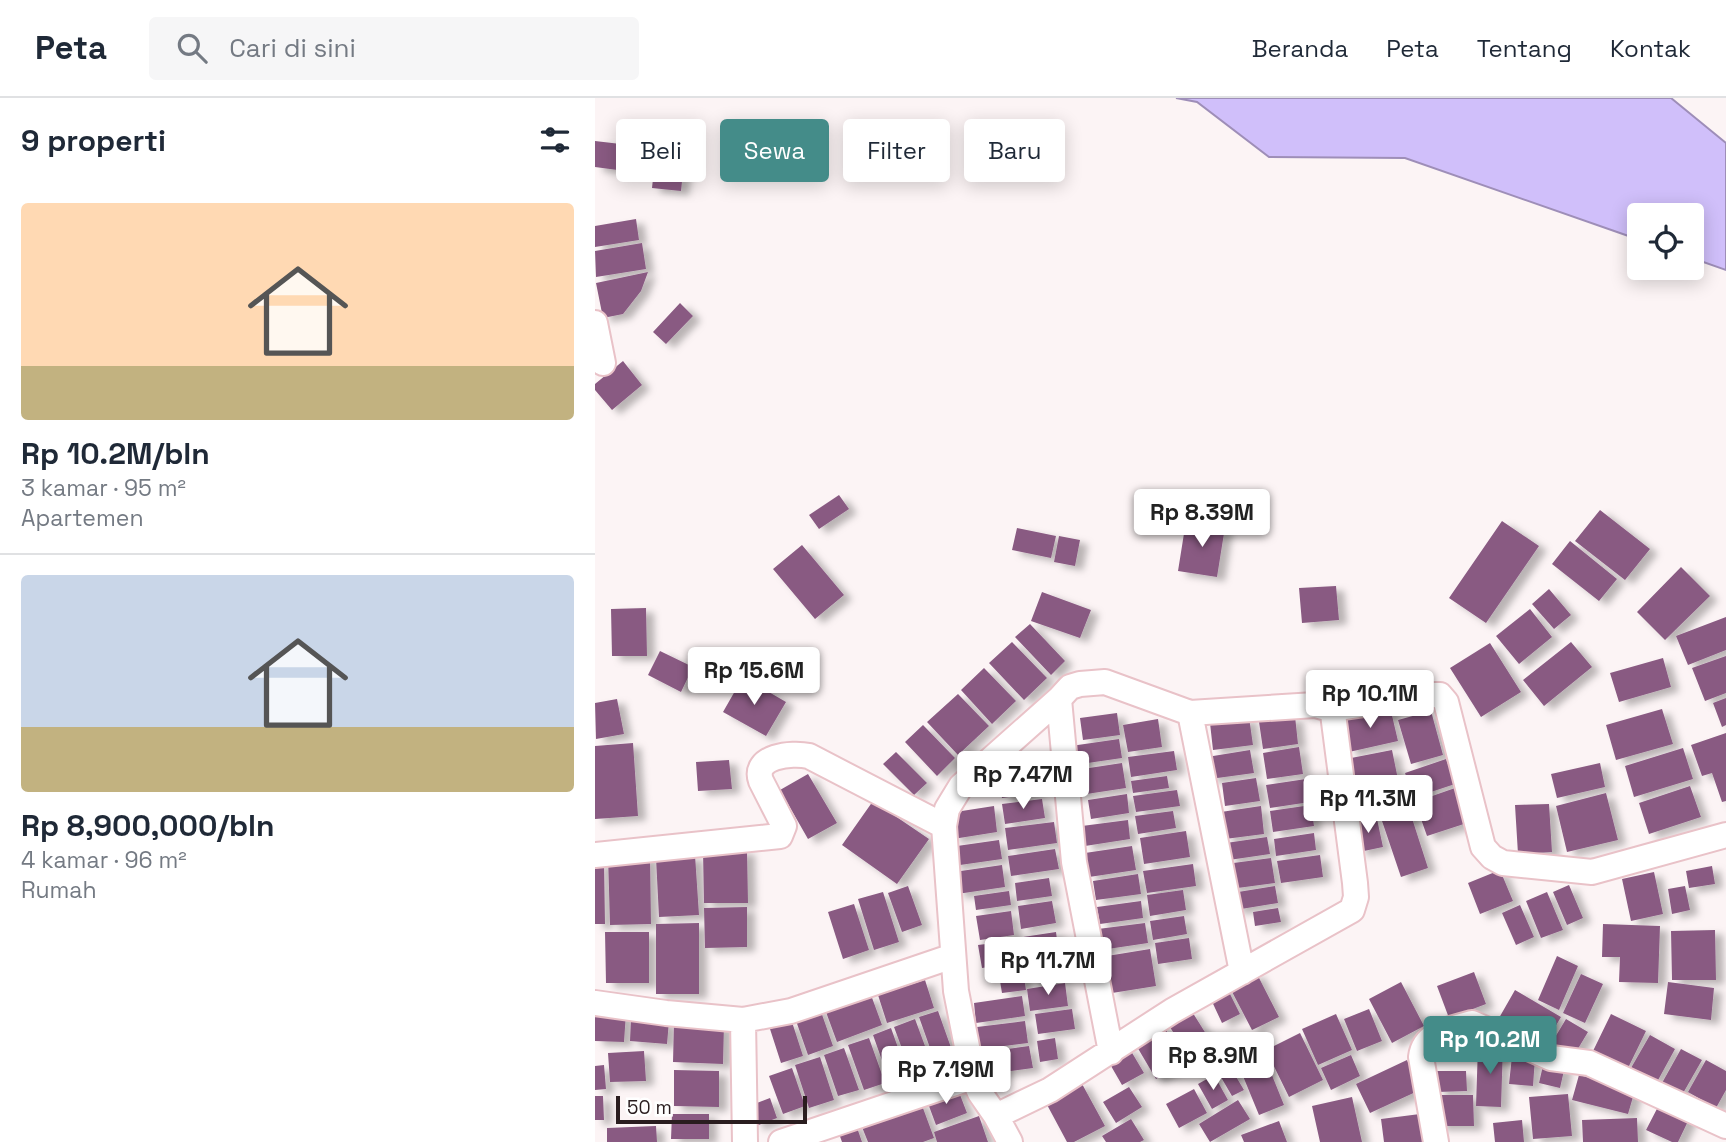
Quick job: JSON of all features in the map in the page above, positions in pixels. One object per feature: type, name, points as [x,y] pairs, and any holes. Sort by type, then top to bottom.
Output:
[{"type":"street","points":[[595,323],[603,363]]},
{"type":"street","points":[[1010,1142],[973,1077],[956,991],[944,826],[947,809],[961,786],[1070,687],[1105,682],[1190,713],[1315,705],[1330,709],[1440,695],[1446,702],[1483,848],[1503,863],[1592,872],[1726,835]]},
{"type":"street","points":[[1059,699],[1073,862],[1111,1052]]},
{"type":"street","points":[[996,1116],[1050,1090],[1172,1010],[1352,909],[1356,897],[1355,883],[1333,714],[1330,709]]},
{"type":"street","points":[[1190,713],[1242,972]]},
{"type":"street","points":[[595,855],[780,836],[784,826],[761,781],[760,767],[764,762],[797,753],[809,756],[944,826]]},
{"type":"street","points":[[595,1003],[743,1020],[791,1011],[953,956]]},
{"type":"street","points":[[743,1020],[745,1142]]},
{"type":"street","points":[[1436,1142],[1421,1057],[1422,1048],[1434,1035],[1472,1023],[1552,1058],[1589,1063],[1726,1126]]},
{"type":"street","points":[[781,1142],[973,1077]]},
{"type":"shaded area","points":[[1176,98],[1671,98],[1726,143],[1726,270],[1704,262],[1704,203],[1627,203],[1627,235],[1405,158],[1269,157],[1197,102]]},
{"type":"building","points":[[595,141],[616,143],[616,170],[595,167]]},
{"type":"building","points":[[653,182],[682,182],[681,191],[652,188]]},
{"type":"building","points":[[636,219],[639,240],[595,247],[595,226]]},
{"type":"building","points":[[642,243],[646,269],[596,277],[595,251]]},
{"type":"building","points":[[648,272],[641,291],[623,314],[603,318],[596,283]]},
{"type":"building","points":[[680,303],[693,316],[666,344],[653,332]]},
{"type":"building","points":[[623,361],[642,385],[612,410],[595,390],[595,384]]},
{"type":"building","points":[[839,495],[849,509],[819,529],[809,515]]},
{"type":"building","points":[[1207,495],[1240,500],[1236,524],[1203,519]]},
{"type":"building","points":[[1600,510],[1650,549],[1625,580],[1575,541]]},
{"type":"building","points":[[1186,521],[1225,527],[1217,577],[1178,571]]},
{"type":"building","points":[[1502,521],[1539,546],[1486,623],[1449,598]]},
{"type":"building","points":[[1017,528],[1056,536],[1051,558],[1012,550]]},
{"type":"building","points":[[1059,536],[1080,540],[1075,566],[1054,562]]},
{"type":"building","points":[[1570,541],[1617,579],[1599,601],[1552,564]]},
{"type":"building","points":[[802,545],[844,595],[815,619],[773,569]]},
{"type":"building","points":[[1681,567],[1710,596],[1665,640],[1637,612]]},
{"type":"building","points":[[1336,586],[1339,620],[1302,623],[1299,588]]},
{"type":"building","points":[[1549,589],[1571,615],[1554,629],[1532,604]]},
{"type":"building","points":[[1042,592],[1091,610],[1080,638],[1031,621]]},
{"type":"building","points":[[646,608],[647,656],[612,656],[611,609]]},
{"type":"building","points":[[1530,609],[1552,637],[1519,664],[1496,636]]},
{"type":"building","points":[[1726,617],[1726,650],[1688,665],[1676,636]]},
{"type":"building","points":[[1030,624],[1065,661],[1051,675],[1015,637]]},
{"type":"building","points":[[1012,642],[1047,678],[1024,700],[989,663]]},
{"type":"building","points":[[1571,642],[1592,667],[1544,706],[1523,680]]},
{"type":"building","points":[[1490,643],[1521,692],[1481,717],[1450,668]]},
{"type":"building","points":[[660,651],[693,667],[681,692],[648,675]]},
{"type":"building","points":[[1726,656],[1726,693],[1705,701],[1692,668]]},
{"type":"building","points":[[1663,658],[1671,687],[1619,702],[1610,673]]},
{"type":"building","points":[[984,668],[1016,701],[992,724],[961,690]]},
{"type":"building","points":[[743,677],[786,702],[766,736],[723,712]]},
{"type":"building","points":[[958,694],[989,726],[958,755],[927,722]]},
{"type":"building","points":[[1726,698],[1726,725],[1722,727],[1713,703]]},
{"type":"building","points":[[617,699],[624,734],[596,739],[595,703]]},
{"type":"building","points":[[1390,707],[1398,741],[1349,752],[1341,719]]},
{"type":"building","points":[[1662,709],[1673,744],[1616,760],[1606,725]]},
{"type":"building","points":[[1431,711],[1443,755],[1411,764],[1398,720]]},
{"type":"building","points":[[1117,713],[1120,735],[1083,740],[1080,718]]},
{"type":"building","points":[[1295,716],[1298,744],[1263,749],[1259,722]]},
{"type":"building","points":[[1249,717],[1253,745],[1213,750],[1210,723]]},
{"type":"building","points":[[1158,719],[1162,747],[1128,752],[1123,725]]},
{"type":"building","points":[[923,725],[955,758],[937,776],[905,742]]},
{"type":"building","points":[[1726,733],[1726,801],[1722,802],[1712,773],[1702,776],[1691,745]]},
{"type":"building","points":[[1119,739],[1122,758],[1074,765],[1071,746]]},
{"type":"building","points":[[633,743],[638,816],[595,819],[595,746]]},
{"type":"building","points":[[1299,747],[1303,774],[1267,779],[1263,753]]},
{"type":"building","points":[[1683,748],[1693,779],[1634,797],[1625,766]]},
{"type":"building","points":[[1250,750],[1254,773],[1210,779],[1207,757]]},
{"type":"building","points":[[1392,750],[1403,804],[1357,814],[1346,759]]},
{"type":"building","points":[[1174,751],[1177,770],[1131,777],[1128,757]]},
{"type":"building","points":[[896,752],[927,783],[914,795],[883,764]]},
{"type":"building","points":[[1030,755],[1032,772],[1002,776],[1000,760]]},
{"type":"building","points":[[1446,759],[1455,784],[1413,798],[1405,773]]},
{"type":"building","points":[[729,760],[732,789],[698,791],[696,762]]},
{"type":"building","points":[[1122,763],[1126,788],[1080,795],[1076,770]]},
{"type":"building","points":[[1600,763],[1605,787],[1557,798],[1551,774]]},
{"type":"building","points":[[808,774],[837,823],[808,839],[780,790]]},
{"type":"building","points":[[1167,776],[1169,788],[1133,793],[1131,781]]},
{"type":"building","points":[[1034,778],[1037,793],[1002,798],[999,783]]},
{"type":"building","points":[[1256,778],[1260,801],[1225,806],[1222,783]]},
{"type":"building","points":[[1306,779],[1310,802],[1270,808],[1266,785]]},
{"type":"building","points":[[1690,786],[1701,817],[1649,834],[1639,803]]},
{"type":"building","points":[[1458,787],[1470,822],[1427,836],[1415,802]]},
{"type":"building","points":[[1177,790],[1180,806],[1136,812],[1133,796]]},
{"type":"building","points":[[1606,793],[1618,840],[1567,852],[1556,806]]},
{"type":"building","points":[[1127,794],[1129,813],[1091,819],[1088,800]]},
{"type":"building","points":[[1042,799],[1045,818],[1005,824],[1002,804]]},
{"type":"building","points":[[873,801],[929,839],[897,884],[842,845]]},
{"type":"building","points":[[1549,804],[1552,852],[1518,854],[1515,805]]},
{"type":"building","points":[[1311,805],[1314,826],[1273,832],[1270,811]]},
{"type":"building","points":[[994,806],[997,832],[953,839],[949,813]]},
{"type":"building","points":[[1261,806],[1264,834],[1225,839],[1221,812]]},
{"type":"building","points":[[1409,809],[1428,868],[1401,877],[1381,818]]},
{"type":"building","points":[[1173,811],[1176,828],[1138,834],[1135,816]]},
{"type":"building","points":[[1377,819],[1383,847],[1359,852],[1353,823]]},
{"type":"building","points":[[1128,820],[1130,839],[1085,846],[1082,826]]},
{"type":"building","points":[[1054,822],[1057,843],[1008,850],[1005,828]]},
{"type":"building","points":[[1186,831],[1190,857],[1144,864],[1140,838]]},
{"type":"building","points":[[1314,833],[1316,850],[1276,856],[1274,839]]},
{"type":"building","points":[[1267,837],[1270,854],[1229,860],[1226,843]]},
{"type":"building","points":[[999,840],[1002,859],[953,866],[950,847]]},
{"type":"building","points":[[1132,846],[1136,870],[1089,877],[1085,853]]},
{"type":"building","points":[[1055,849],[1059,869],[1011,876],[1008,856]]},
{"type":"building","points":[[747,850],[748,903],[704,903],[703,851]]},
{"type":"building","points":[[608,855],[650,855],[651,924],[610,925]]},
{"type":"building","points":[[695,855],[699,915],[659,917],[656,858]]},
{"type":"building","points":[[1320,855],[1323,877],[1281,883],[1277,861]]},
{"type":"building","points":[[1271,858],[1275,883],[1230,889],[1226,864]]},
{"type":"building","points":[[595,861],[604,861],[605,924],[595,924]]},
{"type":"building","points":[[1193,864],[1196,886],[1147,893],[1143,871]]},
{"type":"building","points":[[1002,865],[1005,887],[957,894],[954,872]]},
{"type":"building","points":[[1712,866],[1715,884],[1689,888],[1686,871]]},
{"type":"building","points":[[1500,870],[1513,901],[1480,914],[1468,883]]},
{"type":"building","points":[[1654,872],[1663,914],[1631,921],[1622,879]]},
{"type":"building","points":[[1138,874],[1141,894],[1096,900],[1093,881]]},
{"type":"building","points":[[1049,878],[1052,896],[1017,901],[1015,883]]},
{"type":"building","points":[[1569,885],[1583,918],[1567,925],[1553,892]]},
{"type":"building","points":[[908,886],[922,925],[902,932],[888,893]]},
{"type":"building","points":[[1275,886],[1278,903],[1235,910],[1232,893]]},
{"type":"building","points":[[1685,886],[1690,910],[1672,914],[1668,889]]},
{"type":"building","points":[[1183,890],[1186,910],[1150,916],[1147,895]]},
{"type":"building","points":[[1009,891],[1011,905],[976,910],[974,896]]},
{"type":"building","points":[[883,892],[899,942],[874,950],[858,899]]},
{"type":"building","points":[[1547,892],[1563,930],[1541,938],[1526,901]]},
{"type":"building","points":[[1052,901],[1056,923],[1021,929],[1018,906]]},
{"type":"building","points":[[1141,901],[1143,918],[1100,924],[1097,907]]},
{"type":"building","points":[[854,904],[869,950],[843,959],[828,912]]},
{"type":"building","points":[[1520,905],[1534,937],[1516,945],[1502,913]]},
{"type":"building","points":[[747,907],[747,947],[705,948],[704,908]]},
{"type":"building","points":[[1278,908],[1281,922],[1255,926],[1253,912]]},
{"type":"building","points":[[1011,911],[1014,935],[980,940],[976,916]]},
{"type":"building","points":[[1184,916],[1187,934],[1153,940],[1150,921]]},
{"type":"building","points":[[699,923],[699,994],[656,994],[656,924]]},
{"type":"building","points":[[1145,923],[1148,943],[1101,950],[1098,929]]},
{"type":"building","points":[[1603,924],[1660,926],[1658,983],[1619,982],[1620,957],[1602,957]]},
{"type":"building","points":[[1715,930],[1716,980],[1672,980],[1671,931]]},
{"type":"building","points":[[605,932],[649,932],[649,983],[606,983]]},
{"type":"building","points":[[1056,932],[1059,955],[1026,960],[1023,937]]},
{"type":"building","points":[[1189,938],[1192,959],[1158,964],[1155,943]]},
{"type":"building","points":[[1018,940],[1022,962],[982,968],[978,945]]},
{"type":"building","points":[[1150,949],[1156,986],[1112,993],[1107,956]]},
{"type":"building","points":[[1557,956],[1578,966],[1559,1010],[1538,1000]]},
{"type":"building","points":[[1061,959],[1063,977],[1031,982],[1028,964]]},
{"type":"building","points":[[1022,965],[1026,990],[1002,993],[998,969]]},
{"type":"building","points":[[1256,972],[1279,1017],[1252,1030],[1229,986]]},
{"type":"building","points":[[1474,972],[1486,1004],[1449,1018],[1437,986]]},
{"type":"building","points":[[1581,974],[1603,984],[1585,1023],[1563,1013]]},
{"type":"building","points":[[925,980],[934,1008],[887,1023],[878,995]]},
{"type":"building","points":[[1401,982],[1424,1026],[1392,1043],[1369,999]]},
{"type":"building","points":[[1668,982],[1714,988],[1711,1020],[1664,1014]]},
{"type":"building","points":[[1065,983],[1068,1006],[1030,1011],[1027,989]]},
{"type":"building","points":[[1225,984],[1240,1014],[1222,1023],[1208,993]]},
{"type":"building","points":[[1515,990],[1561,1017],[1541,1051],[1495,1025]]},
{"type":"building","points":[[871,995],[882,1025],[837,1042],[826,1012]]},
{"type":"building","points":[[1022,996],[1025,1016],[976,1023],[974,1003]]},
{"type":"building","points":[[819,1006],[833,1046],[808,1055],[794,1015]]},
{"type":"building","points":[[1072,1009],[1075,1029],[1038,1034],[1035,1014]]},
{"type":"building","points":[[1369,1009],[1382,1041],[1357,1051],[1344,1019]]},
{"type":"building","points":[[1191,1010],[1213,1045],[1190,1059],[1168,1024]]},
{"type":"building","points":[[595,1011],[626,1013],[624,1042],[595,1041]]},
{"type":"building","points":[[938,1011],[954,1056],[935,1062],[919,1017]]},
{"type":"building","points":[[1336,1014],[1352,1050],[1318,1065],[1302,1029]]},
{"type":"building","points":[[1611,1014],[1646,1031],[1628,1068],[1593,1051]]},
{"type":"building","points":[[631,1019],[669,1021],[667,1044],[630,1041]]},
{"type":"building","points":[[915,1019],[932,1065],[911,1073],[894,1027]]},
{"type":"building","points":[[1566,1019],[1588,1032],[1573,1057],[1551,1044]]},
{"type":"building","points":[[1025,1021],[1028,1043],[980,1049],[977,1027]]},
{"type":"building","points":[[674,1022],[724,1024],[723,1064],[673,1062]]},
{"type":"building","points":[[792,1022],[803,1056],[781,1063],[770,1029]]},
{"type":"building","points":[[1162,1023],[1185,1062],[1156,1079],[1133,1040]]},
{"type":"building","points":[[891,1028],[907,1073],[889,1080],[873,1035]]},
{"type":"building","points":[[1300,1033],[1323,1080],[1289,1097],[1266,1050]]},
{"type":"building","points":[[1650,1035],[1675,1049],[1657,1082],[1631,1068]]},
{"type":"building","points":[[869,1038],[885,1083],[864,1090],[848,1045]]},
{"type":"building","points":[[1055,1038],[1058,1059],[1040,1062],[1037,1041]]},
{"type":"building","points":[[1029,1046],[1033,1068],[996,1073],[993,1051]]},
{"type":"building","points":[[1128,1046],[1144,1073],[1122,1085],[1107,1059]]},
{"type":"building","points":[[1478,1046],[1503,1046],[1501,1107],[1476,1106]]},
{"type":"building","points":[[844,1048],[859,1090],[838,1096],[824,1055]]},
{"type":"building","points":[[1681,1049],[1702,1060],[1682,1095],[1662,1083]]},
{"type":"building","points":[[644,1051],[646,1081],[610,1082],[608,1053]]},
{"type":"building","points":[[1263,1053],[1284,1105],[1259,1115],[1238,1064]]},
{"type":"building","points":[[1351,1055],[1360,1076],[1331,1090],[1321,1068]]},
{"type":"building","points":[[1512,1056],[1535,1058],[1533,1086],[1509,1084]]},
{"type":"building","points":[[820,1057],[834,1100],[809,1108],[795,1065]]},
{"type":"building","points":[[1407,1060],[1420,1090],[1370,1113],[1356,1084]]},
{"type":"building","points":[[1706,1060],[1726,1071],[1726,1090],[1716,1108],[1688,1092]]},
{"type":"building","points":[[1544,1061],[1565,1066],[1560,1088],[1539,1083]]},
{"type":"building","points":[[604,1065],[606,1089],[595,1090],[595,1066]]},
{"type":"building","points":[[1229,1065],[1244,1090],[1232,1096],[1218,1072]]},
{"type":"building","points":[[792,1068],[805,1106],[783,1114],[769,1076]]},
{"type":"building","points":[[674,1070],[719,1071],[719,1107],[674,1106]]},
{"type":"building","points":[[1436,1071],[1466,1071],[1467,1091],[1437,1092]]},
{"type":"building","points":[[1214,1075],[1228,1100],[1212,1109],[1198,1084]]},
{"type":"building","points":[[1579,1075],[1635,1090],[1628,1114],[1572,1100]]},
{"type":"building","points":[[1081,1082],[1105,1126],[1074,1142],[1067,1142],[1045,1101]]},
{"type":"building","points":[[957,1087],[967,1113],[936,1125],[926,1098]]},
{"type":"building","points":[[1129,1087],[1142,1107],[1116,1123],[1103,1102]]},
{"type":"building","points":[[1194,1089],[1207,1113],[1179,1128],[1166,1104]]},
{"type":"building","points":[[1568,1094],[1572,1136],[1533,1139],[1529,1097]]},
{"type":"building","points":[[1437,1095],[1473,1095],[1474,1126],[1437,1126]]},
{"type":"building","points":[[595,1096],[603,1096],[604,1120],[595,1120]]},
{"type":"building","points":[[1352,1097],[1362,1142],[1320,1142],[1312,1106]]},
{"type":"building","points":[[770,1098],[777,1118],[756,1126],[749,1106]]},
{"type":"building","points":[[920,1100],[934,1138],[923,1142],[868,1142],[860,1122]]},
{"type":"building","points":[[1238,1100],[1250,1119],[1210,1142],[1199,1124]]},
{"type":"building","points":[[1660,1103],[1690,1117],[1678,1142],[1672,1142],[1646,1130]]},
{"type":"building","points":[[672,1114],[709,1114],[709,1139],[671,1139]]},
{"type":"building","points":[[1420,1114],[1423,1142],[1384,1142],[1381,1119]]},
{"type":"building","points":[[979,1116],[988,1142],[937,1142],[934,1132]]},
{"type":"building","points":[[1637,1118],[1638,1142],[1583,1142],[1582,1120]]},
{"type":"building","points":[[1131,1119],[1144,1140],[1106,1142],[1102,1136]]},
{"type":"building","points":[[1522,1120],[1524,1142],[1495,1142],[1493,1123]]},
{"type":"building","points":[[1279,1121],[1287,1142],[1244,1142],[1241,1135]]},
{"type":"building","points":[[855,1122],[862,1142],[842,1142],[837,1128]]},
{"type":"building","points":[[656,1126],[657,1142],[607,1142],[607,1128]]}]
